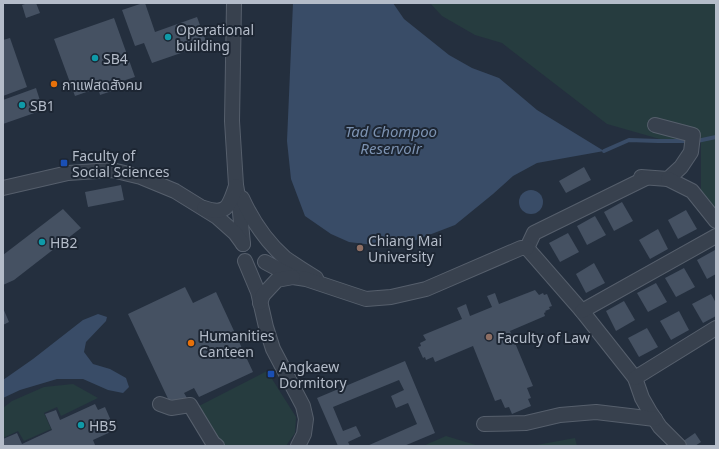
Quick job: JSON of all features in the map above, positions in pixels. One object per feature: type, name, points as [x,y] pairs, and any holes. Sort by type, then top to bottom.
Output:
[{"type":"street","points":[[234,3],[232,121],[236,185],[243,244]]},
{"type":"street","points":[[655,126],[692,135],[691,152],[681,167],[668,179]]},
{"type":"street","points":[[3,188],[66,168],[112,170],[141,177],[175,191],[217,217],[243,244]]},
{"type":"street","points":[[527,248],[534,233],[643,177],[668,179],[692,191],[716,221]]},
{"type":"street","points":[[202,208],[214,211],[223,209],[228,205],[236,185]]},
{"type":"street","points":[[236,185],[249,213],[268,239],[285,257],[332,288]]},
{"type":"street","points":[[245,261],[256,266],[264,263],[271,256],[272,250],[268,239],[257,234],[251,235],[246,239],[241,250],[242,256],[259,298],[273,349],[303,406],[306,419],[304,434],[298,446]]},
{"type":"street","points":[[582,311],[716,236]]},
{"type":"street","points":[[264,263],[293,277],[306,279],[366,299],[407,294],[436,285],[521,248],[527,248],[582,311],[635,378],[642,398],[655,420],[679,446]]},
{"type":"street","points":[[259,298],[264,263]]},
{"type":"street","points":[[259,298],[277,280],[293,277]]},
{"type":"street","points":[[635,378],[716,328]]},
{"type":"street","points":[[160,404],[171,408],[190,405],[217,446]]},
{"type":"street","points":[[484,424],[526,423],[560,415],[596,412],[655,420]]},
{"type":"green space","points":[[430,3],[716,3],[716,224],[701,207],[701,139],[663,140],[607,124],[502,43],[475,35],[442,16]]},
{"type":"green space","points":[[267,371],[296,417],[295,433],[286,446],[223,446],[195,408]]},
{"type":"green space","points":[[73,384],[98,398],[61,416],[57,407],[44,413],[51,429],[24,441],[18,431],[3,438],[3,408],[12,401],[44,387]]},
{"type":"green space","points":[[446,436],[479,446],[423,446]]},
{"type":"green space","points":[[575,438],[577,446],[531,446]]},
{"type":"water","name":"Tad Chompoo Reservoir","points":[[293,3],[393,3],[404,19],[449,55],[472,68],[499,78],[537,110],[604,151],[537,163],[513,176],[455,225],[408,243],[373,245],[349,242],[331,234],[305,216],[291,179],[287,141]]},
{"type":"water","points":[[531,190],[536,191],[542,197],[542,207],[536,213],[531,214],[526,213],[520,207],[519,202],[520,197],[526,191]]},
{"type":"water","points":[[98,314],[107,317],[106,321],[86,342],[84,352],[93,364],[110,369],[126,378],[129,387],[123,393],[108,390],[83,379],[57,379],[20,390],[3,398],[3,380],[83,320]]},
{"type":"building","points":[[36,3],[40,13],[26,18],[22,5]]},
{"type":"building","name":"Operational building","points":[[145,3],[155,32],[197,17],[207,44],[152,63],[144,43],[135,46],[122,10]]},
{"type":"building","name":"SB4","points":[[114,18],[135,77],[110,85],[112,91],[100,95],[98,88],[75,96],[54,39]]},
{"type":"building","points":[[10,38],[27,87],[3,96],[3,40]]},
{"type":"building","name":"SB1","points":[[36,88],[43,110],[3,124],[3,100]]},
{"type":"building","points":[[584,167],[591,180],[566,193],[559,181]]},
{"type":"building","points":[[121,185],[124,200],[88,207],[85,192]]},
{"type":"building","points":[[622,202],[633,221],[614,231],[604,212]]},
{"type":"building","name":"HB2","points":[[63,209],[81,228],[14,280],[3,285],[3,255]]},
{"type":"building","points":[[686,210],[697,229],[678,239],[668,220]]},
{"type":"building","points":[[595,216],[606,235],[587,245],[577,226]]},
{"type":"building","points":[[658,229],[668,249],[650,259],[639,240]]},
{"type":"building","points":[[568,233],[579,252],[560,262],[549,243]]},
{"type":"building","points":[[715,250],[716,274],[707,279],[697,260]]},
{"type":"building","points":[[594,263],[605,283],[586,293],[576,274]]},
{"type":"building","points":[[684,268],[695,287],[676,297],[665,278]]},
{"type":"building","points":[[656,283],[667,302],[648,312],[637,293]]},
{"type":"building","name":"Humanities Canteen","points":[[185,287],[193,303],[216,292],[253,372],[199,397],[194,388],[184,393],[187,398],[171,405],[128,314]]},
{"type":"building","points":[[535,290],[539,295],[543,293],[544,295],[547,294],[552,306],[549,307],[550,309],[545,311],[545,316],[510,331],[533,386],[527,388],[531,398],[528,399],[531,406],[512,414],[509,407],[505,408],[501,399],[495,401],[473,346],[435,362],[433,357],[426,360],[425,357],[423,358],[418,347],[421,346],[420,343],[426,340],[423,335],[462,319],[457,308],[466,304],[470,316],[492,307],[487,296],[495,293],[499,304]]},
{"type":"building","points":[[711,294],[716,303],[716,316],[703,323],[692,304]]},
{"type":"building","points":[[624,301],[635,320],[616,331],[606,311]]},
{"type":"building","points":[[3,308],[9,322],[3,325]]},
{"type":"building","points":[[679,311],[689,330],[671,340],[660,321]]},
{"type":"building","points":[[647,328],[658,347],[639,357],[628,338]]},
{"type":"building","points":[[405,361],[435,433],[404,446],[367,446],[417,424],[408,403],[396,408],[391,396],[404,390],[399,380],[333,407],[343,431],[356,426],[361,436],[348,442],[350,446],[338,446],[317,398]]},
{"type":"building","name":"HB5","points":[[95,404],[98,410],[105,407],[115,430],[93,440],[95,445],[3,446],[3,439],[17,433],[22,444],[52,430],[45,414],[56,410],[60,420]]},
{"type":"building","points":[[695,433],[701,442],[695,446],[685,446],[682,442]]},
{"type":"waterway","points":[[604,151],[629,140],[697,141],[716,137]]},
{"type":"place","name":"Operational building","points":[[168,37]]},
{"type":"place","name":"SB4","points":[[95,58]]},
{"type":"place","name":"กาแฟสดสังคม","points":[[54,84]]},
{"type":"place","name":"SB1","points":[[22,105]]},
{"type":"place","name":"Faculty of Social Sciences","points":[[64,163]]},
{"type":"place","name":"HB2","points":[[42,242]]},
{"type":"place","name":"Chiang Mai University","points":[[360,248]]},
{"type":"place","name":"Faculty of Law","points":[[489,337]]},
{"type":"place","name":"Humanities Canteen","points":[[191,343]]},
{"type":"place","name":"Angkaew Dormitory","points":[[271,374]]},
{"type":"place","name":"HB5","points":[[81,425]]}]
